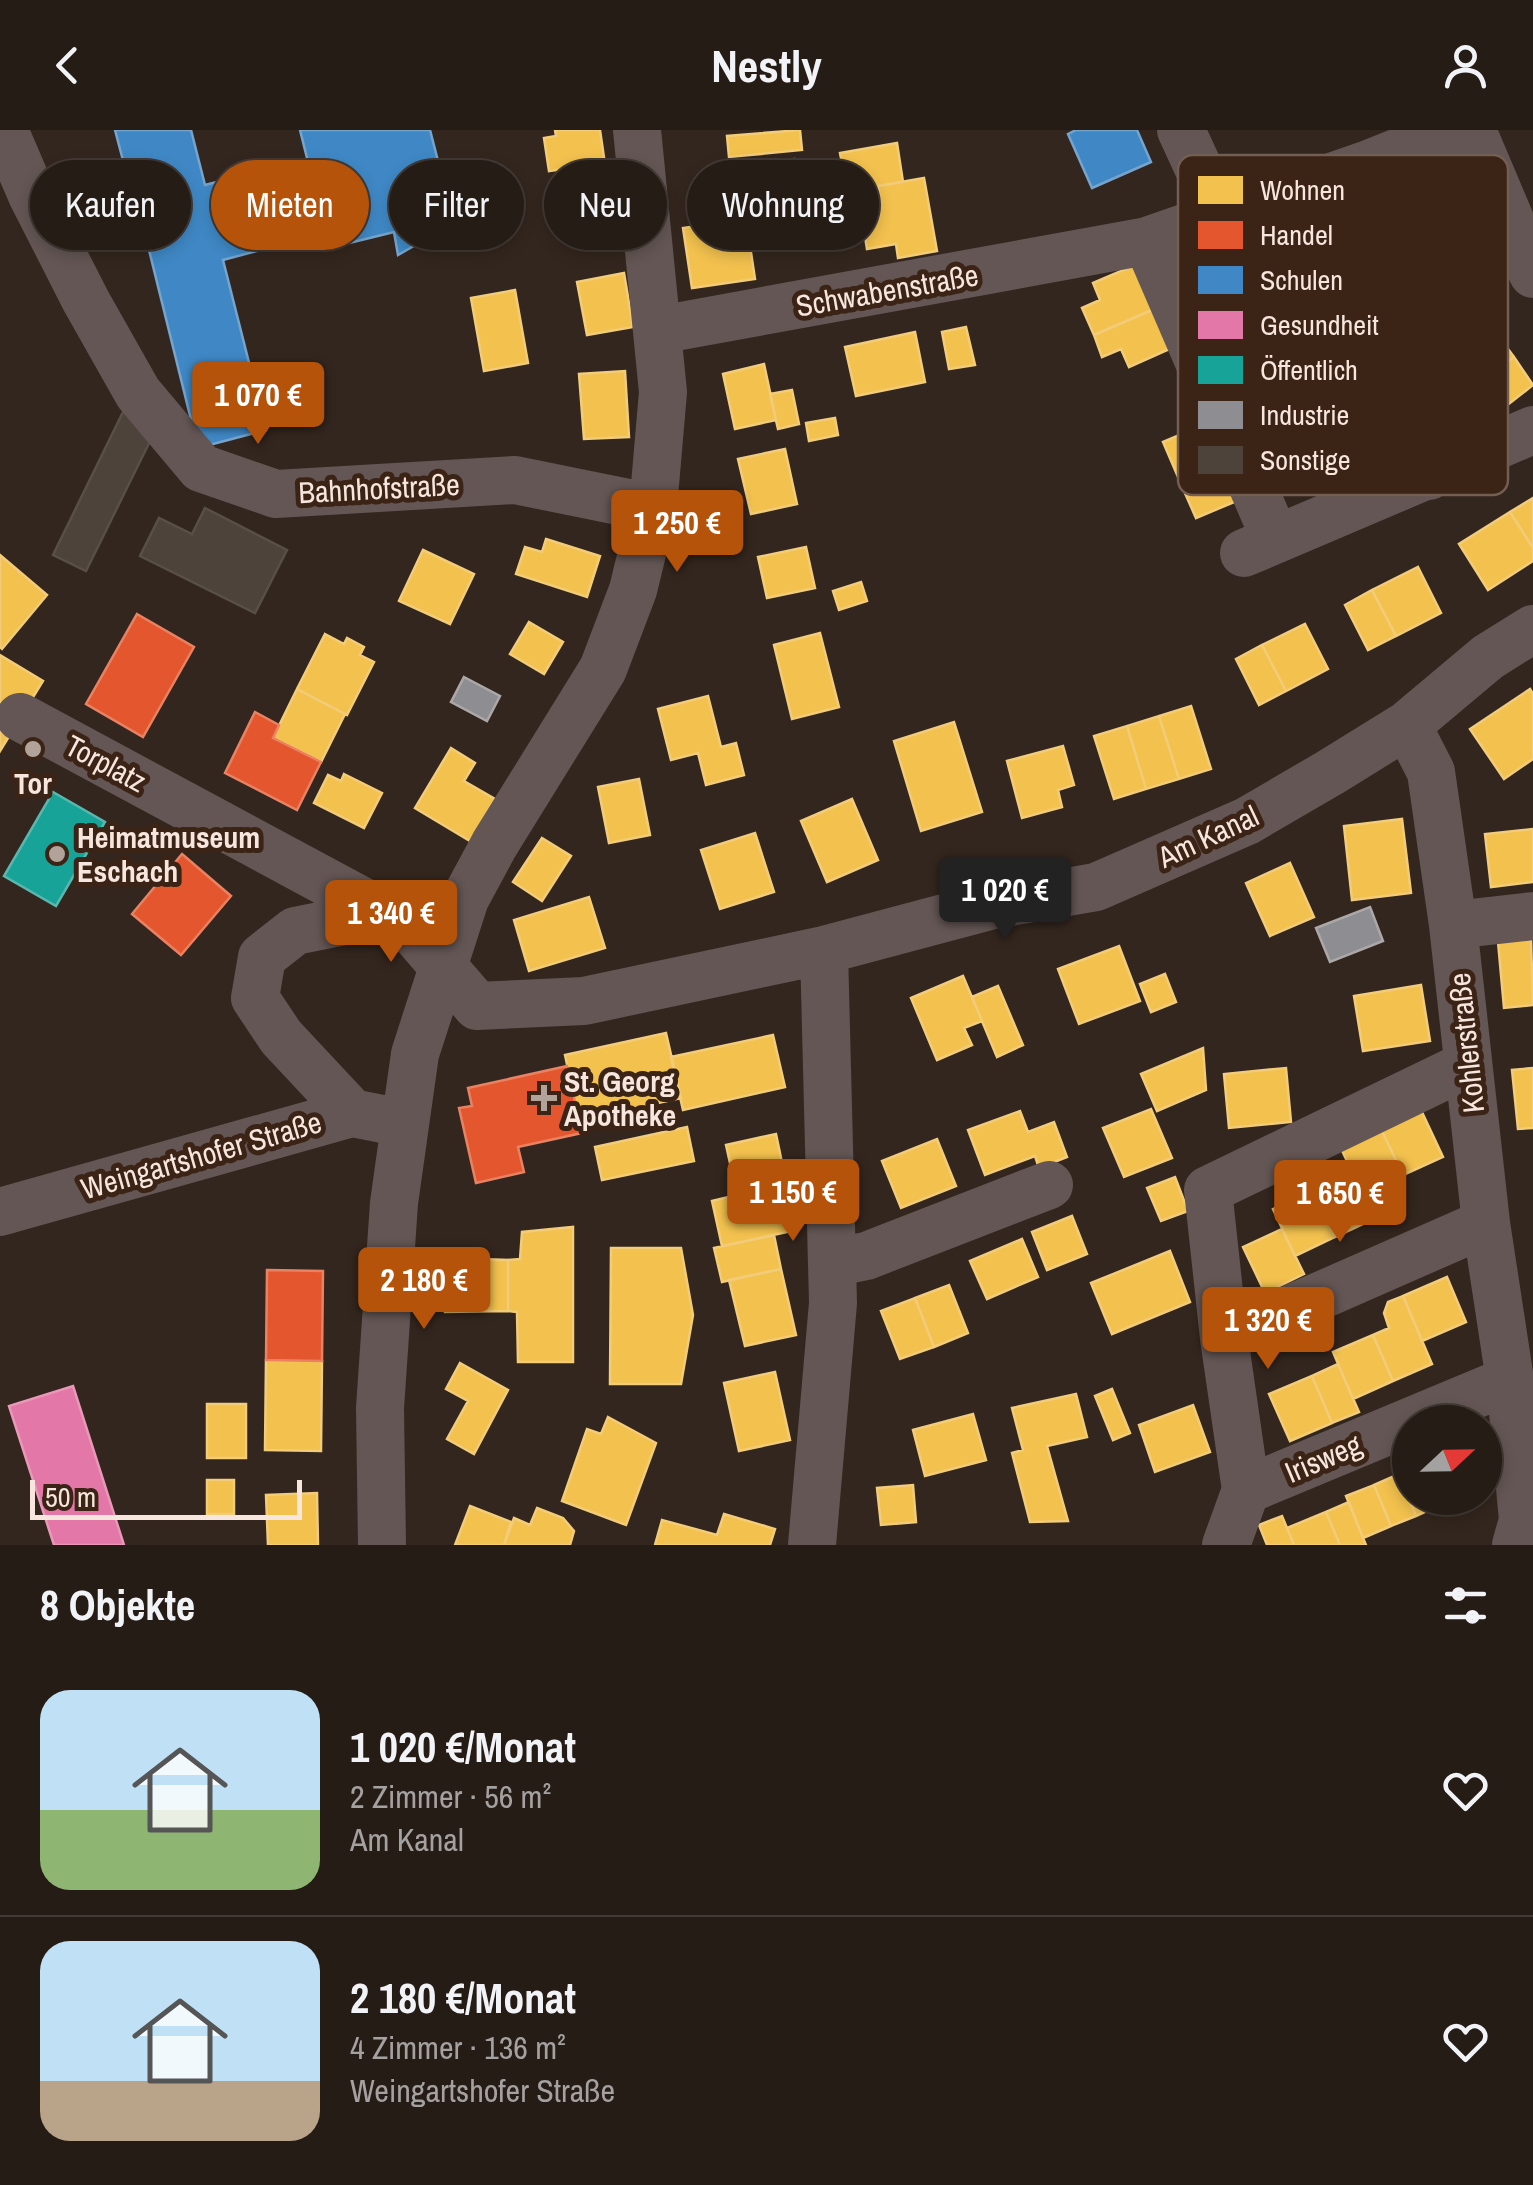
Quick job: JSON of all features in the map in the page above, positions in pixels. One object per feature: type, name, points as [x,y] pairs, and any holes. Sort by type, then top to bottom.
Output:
[{"type":"street","name":"Bahnhofstraße","points":[[4,130],[68,266],[138,393],[200,468],[276,494],[515,480],[652,508]]},
{"type":"street","points":[[382,1545],[380,1408],[403,1123],[415,1054],[465,899],[603,669],[634,590],[652,508],[663,392],[638,130]]},
{"type":"street","points":[[1182,130],[1193,155]]},
{"type":"street","name":"Schwabenstraße","points":[[1357,148],[1454,130]]},
{"type":"street","points":[[1472,130],[1483,155]]},
{"type":"street","points":[[1508,215],[1533,274]]},
{"type":"street","name":"Schwabenstraße","points":[[659,330],[1148,241],[1178,231]]},
{"type":"street","points":[[1148,241],[1178,322]]},
{"type":"street","points":[[1508,441],[1533,430]]},
{"type":"street","points":[[1242,495],[1260,545],[1382,495]]},
{"type":"street","name":"Am Kanal","points":[[443,967],[476,1006],[584,1001],[824,950],[993,905],[1096,887],[1247,821],[1407,726],[1488,656],[1533,629]]},
{"type":"street","name":"Torplatz","points":[[20,717],[384,914],[416,934],[443,967]]},
{"type":"street","name":"Kohlerstraße","points":[[1407,726],[1431,772],[1453,925],[1486,1223],[1510,1380],[1523,1520],[1516,1545]]},
{"type":"street","points":[[352,1113],[281,1037],[255,998],[262,958],[296,931],[384,914]]},
{"type":"street","points":[[1453,925],[1533,916]]},
{"type":"street","points":[[812,1545],[832,1302],[824,950]]},
{"type":"street","points":[[1226,1545],[1246,1490],[1208,1190],[1467,1064]]},
{"type":"street","name":"Weingartshofer Straße","points":[[0,1212],[352,1113],[403,1123]]},
{"type":"street","points":[[832,1264],[866,1256],[1050,1186]]},
{"type":"street","points":[[1224,1338],[1486,1223]]},
{"type":"street","name":"Irisweg","points":[[1246,1490],[1510,1380]]},
{"type":"building: Wohnen","points":[[555,130],[600,130],[604,160],[547,160],[544,138],[556,136]]},
{"type":"building: Wohnen","points":[[800,130],[802,150],[729,157],[727,136]]},
{"type":"building: Wohnen","points":[[897,143],[903,182],[879,186],[879,160],[841,160],[840,153]]},
{"type":"building: Wohnen","points":[[924,178],[937,251],[898,258],[896,244],[879,247],[879,186]]},
{"type":"building: Wohnen","points":[[687,227],[687,250],[751,250],[755,279],[692,288],[683,228]]},
{"type":"building: Wohnen","points":[[1140,263],[1159,307],[1094,335],[1082,308],[1100,300],[1093,283]]},
{"type":"building: Wohnen","points":[[624,273],[633,327],[587,335],[577,282]]},
{"type":"building: Wohnen","points":[[515,290],[528,363],[484,371],[471,298]]},
{"type":"building: Wohnen","points":[[1159,307],[1176,346],[1129,367],[1121,349],[1102,357],[1094,335]]},
{"type":"building: Wohnen","points":[[966,327],[975,365],[949,369],[942,332]]},
{"type":"building: Wohnen","points":[[915,332],[925,382],[856,396],[845,347]]},
{"type":"building: Wohnen","points":[[1514,357],[1533,385],[1508,405],[1508,361]]},
{"type":"building: Wohnen","points":[[764,364],[776,420],[735,429],[723,374]]},
{"type":"building: Wohnen","points":[[625,371],[629,437],[584,439],[579,374]]},
{"type":"building: Wohnen","points":[[792,390],[799,424],[778,429],[770,394]]},
{"type":"building: Wohnen","points":[[835,418],[838,435],[809,441],[806,423]]},
{"type":"building: Wohnen","points":[[1178,436],[1178,477],[1163,442]]},
{"type":"building: Wohnen","points":[[785,449],[797,504],[751,514],[738,459]]},
{"type":"building: Wohnen","points":[[1186,495],[1237,495],[1239,500],[1196,518]]},
{"type":"building: Wohnen","points":[[1533,498],[1533,548],[1510,512]]},
{"type":"building: Wohnen","points":[[1510,512],[1533,548],[1533,561],[1488,590],[1459,544]]},
{"type":"building: Wohnen","points":[[546,539],[600,556],[587,597],[516,574],[525,547],[542,552]]},
{"type":"building: Wohnen","points":[[806,547],[815,588],[767,598],[758,557]]},
{"type":"building: Wohnen","points":[[423,550],[474,574],[450,624],[399,601]]},
{"type":"building: Wohnen","points":[[0,555],[47,595],[2,649],[0,647]]},
{"type":"building: Wohnen","points":[[1418,567],[1441,613],[1396,636],[1372,590]]},
{"type":"building: Wohnen","points":[[861,582],[867,601],[839,610],[833,591]]},
{"type":"building: Wohnen","points":[[1372,590],[1396,636],[1368,650],[1345,605]]},
{"type":"building: Wohnen","points":[[529,622],[563,642],[544,674],[510,654]]},
{"type":"building: Wohnen","points":[[1305,624],[1328,669],[1286,691],[1262,645]]},
{"type":"building: Wohnen","points":[[820,633],[839,707],[792,719],[774,645]]},
{"type":"building: Wohnen","points":[[325,634],[344,644],[347,638],[364,647],[360,655],[374,662],[347,715],[297,689]]},
{"type":"building: Wohnen","points":[[1262,645],[1286,691],[1259,705],[1236,659]]},
{"type":"building: Wohnen","points":[[0,655],[43,681],[0,751]]},
{"type":"building: Wohnen","points":[[297,689],[345,714],[321,762],[273,738]]},
{"type":"building: Wohnen","points":[[1530,689],[1533,759],[1504,779],[1470,729]]},
{"type":"building: Wohnen","points":[[708,696],[721,747],[736,743],[744,775],[706,785],[698,753],[671,760],[658,709]]},
{"type":"building: Wohnen","points":[[1191,706],[1211,769],[1179,779],[1159,716]]},
{"type":"building: Wohnen","points":[[1159,716],[1179,779],[1146,789],[1127,726]]},
{"type":"building: Wohnen","points":[[954,722],[982,812],[921,831],[894,741]]},
{"type":"building: Wohnen","points":[[1127,726],[1146,789],[1114,799],[1094,736]]},
{"type":"building: Wohnen","points":[[1063,746],[1074,785],[1058,790],[1062,807],[1022,818],[1007,761]]},
{"type":"building: Wohnen","points":[[451,748],[475,763],[464,781],[495,799],[470,841],[415,808]]},
{"type":"building: Wohnen","points":[[344,774],[382,793],[364,828],[314,803],[328,775],[341,781]]},
{"type":"building: Wohnen","points":[[639,779],[650,835],[609,843],[598,787]]},
{"type":"building: Wohnen","points":[[852,799],[878,860],[827,882],[801,821]]},
{"type":"building: Wohnen","points":[[1402,819],[1411,893],[1352,900],[1344,826]]},
{"type":"building: Wohnen","points":[[1533,829],[1533,882],[1491,887],[1485,834]]},
{"type":"building: Wohnen","points":[[755,833],[774,892],[720,909],[701,850]]},
{"type":"building: Wohnen","points":[[542,838],[571,856],[542,901],[513,882]]},
{"type":"building: Wohnen","points":[[1290,863],[1314,917],[1270,936],[1246,883]]},
{"type":"building: Wohnen","points":[[589,897],[605,948],[529,971],[514,920]]},
{"type":"building: Wohnen","points":[[1531,939],[1533,1005],[1504,1008],[1498,942]]},
{"type":"building: Wohnen","points":[[1119,946],[1140,1001],[1079,1024],[1058,969]]},
{"type":"building: Wohnen","points":[[1165,974],[1176,1002],[1151,1012],[1140,984]]},
{"type":"building: Wohnen","points":[[963,976],[982,1021],[964,1028],[972,1045],[937,1060],[911,998]]},
{"type":"building: Wohnen","points":[[1421,985],[1430,1041],[1363,1051],[1354,996]]},
{"type":"building: Wohnen","points":[[998,986],[1023,1045],[997,1057],[972,997]]},
{"type":"building: Wohnen","points":[[666,1033],[681,1098],[579,1120],[565,1055]]},
{"type":"building: Wohnen","points":[[773,1035],[785,1087],[683,1110],[671,1057]]},
{"type":"building: Wohnen","points":[[1203,1048],[1206,1090],[1157,1111],[1141,1074]]},
{"type":"building: Wohnen","points":[[1286,1068],[1291,1122],[1229,1128],[1224,1074]]},
{"type":"building: Wohnen","points":[[1533,1068],[1533,1128],[1518,1129],[1512,1070]]},
{"type":"building: Wohnen","points":[[1151,1109],[1172,1158],[1124,1177],[1103,1128]]},
{"type":"building: Wohnen","points":[[1421,1110],[1443,1157],[1403,1175],[1381,1129]]},
{"type":"building: Wohnen","points":[[1020,1111],[1028,1132],[1054,1122],[1067,1157],[1039,1168],[1035,1156],[985,1175],[968,1130]]},
{"type":"building: Wohnen","points":[[687,1127],[694,1161],[602,1180],[595,1147]]},
{"type":"building: Wohnen","points":[[1381,1129],[1403,1175],[1362,1194],[1341,1148]]},
{"type":"building: Wohnen","points":[[776,1134],[796,1230],[722,1246],[712,1201],[737,1195],[726,1145]]},
{"type":"building: Wohnen","points":[[937,1139],[956,1186],[901,1208],[882,1161]]},
{"type":"building: Wohnen","points":[[1352,1172],[1374,1219],[1335,1237],[1313,1191]]},
{"type":"building: Wohnen","points":[[1175,1177],[1188,1211],[1161,1221],[1147,1188]]},
{"type":"building: Wohnen","points":[[1313,1191],[1335,1237],[1295,1256],[1273,1209]]},
{"type":"building: Wohnen","points":[[1072,1216],[1087,1254],[1047,1270],[1032,1232]]},
{"type":"building: Wohnen","points":[[573,1227],[573,1362],[518,1362],[517,1312],[508,1311],[508,1260],[520,1259],[522,1232]]},
{"type":"building: Wohnen","points":[[1282,1229],[1304,1274],[1265,1293],[1243,1247]]},
{"type":"building: Wohnen","points":[[774,1235],[781,1269],[722,1282],[714,1248]]},
{"type":"building: Wohnen","points":[[1022,1239],[1038,1277],[987,1299],[970,1261]]},
{"type":"building: Wohnen","points":[[611,1248],[681,1248],[693,1315],[681,1384],[610,1384]]},
{"type":"building: Wohnen","points":[[1170,1251],[1190,1302],[1112,1334],[1091,1283]]},
{"type":"building: Wohnen","points":[[452,1258],[508,1260],[508,1311],[445,1312],[445,1264]]},
{"type":"building: Wohnen","points":[[781,1269],[796,1335],[745,1346],[729,1280]]},
{"type":"building: Wohnen","points":[[1447,1277],[1466,1322],[1422,1341],[1403,1296]]},
{"type":"building: Wohnen","points":[[949,1285],[968,1333],[934,1347],[915,1298]]},
{"type":"building: Wohnen","points":[[1403,1296],[1432,1364],[1393,1381],[1373,1335],[1389,1328],[1384,1313],[1388,1302]]},
{"type":"building: Wohnen","points":[[915,1298],[934,1347],[900,1359],[881,1311]]},
{"type":"building: Wohnen","points":[[1373,1335],[1393,1381],[1353,1399],[1333,1352]]},
{"type":"building: Wohnen","points":[[266,1360],[322,1361],[321,1451],[265,1450]]},
{"type":"building: Wohnen","points":[[460,1363],[508,1390],[474,1454],[447,1439],[468,1401],[446,1389]]},
{"type":"building: Wohnen","points":[[1338,1364],[1359,1412],[1332,1423],[1312,1376]]},
{"type":"building: Wohnen","points":[[775,1372],[790,1440],[739,1451],[724,1383]]},
{"type":"building: Wohnen","points":[[1312,1376],[1332,1423],[1290,1441],[1269,1394]]},
{"type":"building: Wohnen","points":[[1112,1389],[1130,1433],[1113,1440],[1095,1396]]},
{"type":"building: Wohnen","points":[[1076,1394],[1087,1437],[1047,1446],[1068,1521],[1030,1522],[1012,1453],[1023,1450],[1012,1408]]},
{"type":"building: Wohnen","points":[[207,1404],[246,1404],[246,1458],[207,1458]]},
{"type":"building: Wohnen","points":[[1193,1405],[1210,1452],[1155,1472],[1139,1425]]},
{"type":"building: Wohnen","points":[[973,1414],[986,1460],[925,1476],[913,1430]]},
{"type":"building: Wohnen","points":[[608,1417],[656,1443],[626,1525],[562,1501],[587,1429],[601,1434]]},
{"type":"building: Wohnen","points":[[1392,1477],[1392,1515],[1416,1516],[1391,1526],[1374,1485]]},
{"type":"building: Wohnen","points":[[207,1480],[234,1480],[234,1514],[207,1514]]},
{"type":"building: Wohnen","points":[[913,1485],[916,1522],[881,1525],[877,1488]]},
{"type":"building: Wohnen","points":[[1374,1485],[1391,1526],[1363,1538],[1346,1496]]},
{"type":"building: Wohnen","points":[[317,1493],[318,1545],[268,1545],[266,1495]]},
{"type":"building: Wohnen","points":[[1349,1502],[1366,1545],[1340,1545],[1326,1512]]},
{"type":"building: Wohnen","points":[[470,1506],[511,1522],[504,1545],[455,1545]]},
{"type":"building: Wohnen","points":[[537,1508],[563,1518],[574,1531],[570,1545],[504,1545],[514,1518],[530,1525]]},
{"type":"building: Wohnen","points":[[1326,1512],[1340,1545],[1294,1545],[1287,1528]]},
{"type":"building: Wohnen","points":[[724,1514],[775,1529],[770,1545],[655,1545],[662,1520],[717,1535]]},
{"type":"building: Wohnen","points":[[1282,1516],[1294,1545],[1267,1545],[1259,1525]]},
{"type":"building: Handel","points":[[137,614],[194,647],[143,737],[86,704]]},
{"type":"building: Handel","points":[[255,712],[279,725],[273,738],[321,762],[297,810],[225,773]]},
{"type":"building: Handel","points":[[182,854],[231,896],[181,955],[132,914]]},
{"type":"building: Handel","points":[[567,1066],[582,1133],[518,1147],[524,1172],[476,1183],[459,1108],[472,1106],[468,1088]]},
{"type":"building: Handel","points":[[267,1270],[323,1271],[322,1361],[266,1360]]},
{"type":"building: Schulen","points":[[115,130],[191,130],[205,185],[211,183],[211,250],[260,250],[223,260],[266,430],[198,448],[149,250],[191,250],[191,160],[123,160]]},
{"type":"building: Schulen","points":[[300,130],[430,130],[438,160],[389,160],[389,233],[369,238],[369,160],[308,160]]},
{"type":"building: Schulen","points":[[1076,130],[1137,130],[1151,162],[1092,188],[1068,134]]},
{"type":"building: Gesundheit","points":[[73,1386],[124,1545],[54,1545],[9,1406]]},
{"type":"building: Öffentlich","points":[[53,792],[105,822],[56,906],[4,876]]},
{"type":"building: Industrie","points":[[464,677],[500,696],[487,721],[451,702]]},
{"type":"building: Industrie","points":[[1370,907],[1383,941],[1330,962],[1316,928]]},
{"type":"building: Sonstige","points":[[123,412],[156,429],[86,571],[53,555]]},
{"type":"building: Sonstige","points":[[205,508],[287,550],[255,613],[140,556],[159,518],[192,534]]},
{"type":"place","name":"Tor","points":[[33,749]]},
{"type":"place","name":"Heimatmuseum Eschach","points":[[57,854]]},
{"type":"place","name":"St. Georg Apotheke","points":[[544,1098]]}]
